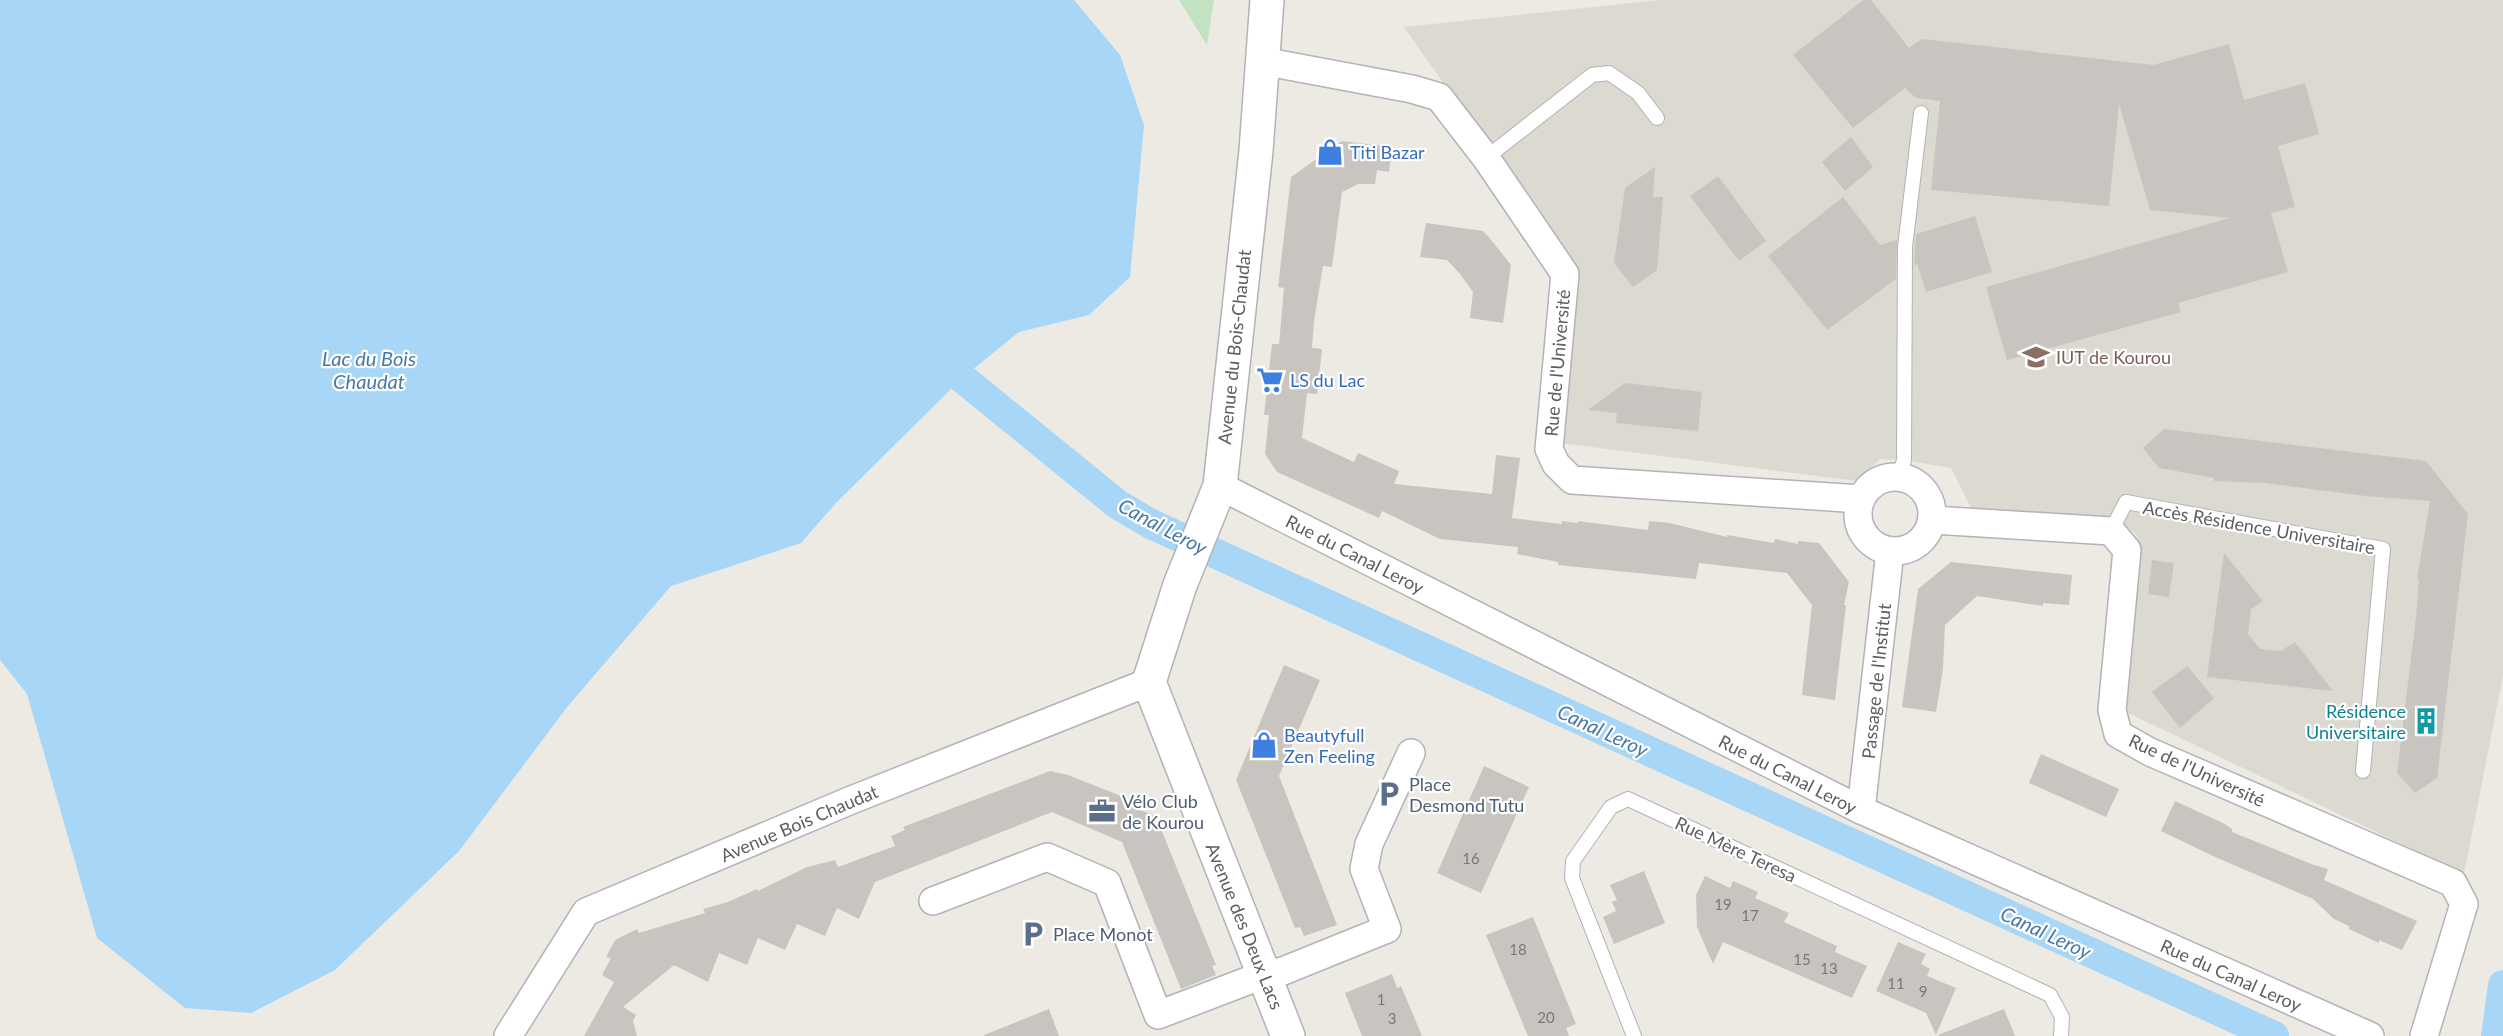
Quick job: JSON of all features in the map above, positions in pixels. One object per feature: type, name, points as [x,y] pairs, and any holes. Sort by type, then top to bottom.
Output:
[{"type":"street","name":"Avenue du Bois-Chaudat","points":[[1149,682],[1180,585],[1220,486],[1256,151],[1267,0]]},
{"type":"street","name":"Rue de l'Université","points":[[1262,61],[1412,89],[1439,97],[1486,158],[1565,274],[1549,448],[1556,464],[1572,480],[1861,499]]},
{"type":"street","points":[[1888,477],[1899,477],[1910,479],[1926,491],[1931,500],[1933,520],[1928,533],[1918,544],[1905,550],[1890,551],[1873,544],[1860,528],[1858,519],[1861,499],[1867,489],[1888,477]]},
{"type":"street","name":"Rue du Canal Leroy","points":[[1220,486],[1861,810],[2370,1036]]},
{"type":"street","points":[[1933,520],[2110,531]]},
{"type":"street","name":"Rue de l'Université","points":[[2110,531],[2127,550],[2112,710],[2118,734],[2150,752],[2452,883],[2464,904],[2424,1036]]},
{"type":"street","name":"Passage de l'Institut","points":[[1861,810],[1890,551]]},
{"type":"street","name":"Avenue des Deux Lacs","points":[[1149,682],[1288,1036]]},
{"type":"street","name":"Avenue Bois Chaudat","points":[[508,1036],[586,912],[849,801],[1149,682]]},
{"type":"street","points":[[933,901],[1047,857],[1107,883],[1158,1016],[1387,929],[1364,869],[1369,844],[1411,753]]},
{"type":"lane","points":[[1486,158],[1592,75],[1610,73],[1638,93],[1657,118]]},
{"type":"lane","points":[[1899,477],[1904,460],[1905,248],[1921,113]]},
{"type":"lane","name":"Accès Résidence Universitaire","points":[[2110,531],[2126,502],[2383,549],[2363,771]]},
{"type":"lane","name":"Rue Mère Teresa","points":[[1634,1036],[1572,878],[1573,861],[1611,807],[1628,799],[2050,995],[2062,1017],[2061,1036]]},
{"type":"shaded area","name":"IUT de Kourou","points":[[1660,0],[2503,0],[2503,676],[2464,874],[2124,711],[2137,536],[2117,517],[1971,508],[1951,468],[1904,460],[1880,459],[1856,481],[1561,443],[1577,272],[1404,27]]},
{"type":"green space","points":[[1179,0],[1214,0],[1207,45]]},
{"type":"water","name":"Lac du Bois Chaudat","points":[[0,0],[1074,0],[1120,55],[1144,125],[1130,277],[1089,315],[1019,332],[962,378],[836,503],[801,543],[671,586],[568,706],[459,851],[335,970],[251,1013],[185,1008],[97,938],[27,694],[0,660]]},
{"type":"building","points":[[1863,0],[1871,0],[1909,48],[1922,39],[2153,65],[2229,44],[2244,100],[2305,83],[2319,134],[2278,146],[2295,207],[2271,213],[2288,272],[2178,303],[2181,312],[2007,360],[1986,287],[2230,218],[2150,210],[2119,104],[2109,206],[1931,190],[1940,101],[1916,98],[1905,88],[1853,128],[1793,55]]},
{"type":"building","points":[[1851,137],[1873,167],[1845,191],[1822,162]]},
{"type":"building","points":[[1342,141],[1392,147],[1389,172],[1377,170],[1375,184],[1358,184],[1342,192],[1332,267],[1323,266],[1314,321],[1312,348],[1322,349],[1317,394],[1307,393],[1302,438],[1354,462],[1358,453],[1399,471],[1394,484],[1492,494],[1496,455],[1520,458],[1512,518],[1562,524],[1562,521],[1578,523],[1578,521],[1648,530],[1649,521],[1670,523],[1727,537],[1727,535],[1774,543],[1775,539],[1798,544],[1798,541],[1819,543],[1849,582],[1844,605],[1846,605],[1835,700],[1802,695],[1812,605],[1787,573],[1699,563],[1696,579],[1558,565],[1558,562],[1517,554],[1518,547],[1440,539],[1382,511],[1379,518],[1277,472],[1265,454],[1269,415],[1264,415],[1272,344],[1279,344],[1284,288],[1278,287],[1291,177]]},
{"type":"building","points":[[1655,167],[1653,197],[1663,197],[1657,270],[1633,287],[1614,263],[1625,188]]},
{"type":"building","points":[[1718,176],[1766,241],[1739,261],[1690,196]]},
{"type":"building","points":[[1843,197],[1880,245],[1897,240],[1896,279],[1827,330],[1768,256]]},
{"type":"building","points":[[1975,216],[1992,272],[1926,292],[1917,263],[1914,266],[1916,234]]},
{"type":"building","points":[[1426,223],[1483,231],[1511,265],[1503,323],[1470,318],[1473,292],[1461,275],[1447,260],[1420,257]]},
{"type":"building","points":[[1625,383],[1702,392],[1698,431],[1616,423],[1617,413],[1588,410]]},
{"type":"building","points":[[2164,429],[2426,461],[2468,514],[2437,778],[2415,793],[2397,773],[2416,617],[2419,579],[2417,579],[2430,501],[2366,496],[2265,483],[2214,481],[2214,478],[2159,468],[2143,448]]},
{"type":"building","points":[[2224,553],[2263,601],[2251,609],[2248,634],[2260,649],[2281,651],[2295,642],[2333,691],[2207,677]]},
{"type":"building","points":[[2152,560],[2174,563],[2169,597],[2148,594]]},
{"type":"building","points":[[1951,562],[2072,575],[2069,605],[2043,603],[2043,606],[1977,596],[1945,625],[1943,669],[1936,712],[1902,707],[1918,589]]},
{"type":"building","points":[[1284,665],[1320,680],[1279,776],[1337,925],[1304,936],[1300,927],[1295,928],[1236,780]]},
{"type":"building","points":[[2187,666],[2214,698],[2180,728],[2152,692]]},
{"type":"building","points":[[2041,754],[2119,789],[2106,817],[2029,783]]},
{"type":"building","points":[[1484,766],[1529,787],[1481,893],[1437,873]]},
{"type":"building","points":[[1050,771],[1068,775],[1141,804],[1139,810],[1152,814],[1158,829],[1161,829],[1216,965],[1212,966],[1216,975],[1181,989],[1122,842],[1052,812],[875,882],[859,919],[837,908],[825,936],[797,924],[785,950],[758,938],[747,965],[719,953],[708,982],[674,965],[623,1007],[636,1015],[633,1021],[637,1036],[584,1036],[614,982],[602,975],[611,958],[606,957],[615,940],[637,929],[639,933],[705,913],[703,909],[728,902],[757,889],[758,891],[807,867],[835,860],[838,867],[895,846],[891,836],[905,830],[903,827]]},
{"type":"building","points":[[2175,801],[2225,824],[2232,829],[2232,832],[2328,869],[2324,880],[2417,921],[2402,950],[2379,940],[2379,943],[2349,929],[2349,926],[2334,919],[2313,899],[2161,831]]},
{"type":"building","points":[[1644,871],[1665,923],[1614,944],[1603,917],[1616,911],[1612,902],[1617,900],[1610,885]]},
{"type":"building","points":[[1705,876],[1730,888],[1733,881],[1758,892],[1755,898],[1789,913],[1784,922],[1837,946],[1835,952],[1867,966],[1852,998],[1723,942],[1713,964],[1697,927],[1696,895]]},
{"type":"building","points":[[1533,917],[1576,1024],[1566,1028],[1569,1036],[1528,1036],[1486,935]]},
{"type":"building","points":[[1898,942],[1926,954],[1921,964],[1930,969],[1927,976],[1956,988],[1936,1035],[1926,1013],[1876,991]]},
{"type":"building","points":[[1392,974],[1397,988],[1401,986],[1422,1036],[1362,1036],[1345,993]]},
{"type":"building","points":[[1049,1009],[1059,1036],[984,1036],[984,1035]]},
{"type":"building","points":[[2004,1009],[2015,1036],[1938,1035]]},
{"type":"waterway","name":"Canal Leroy","points":[[962,378],[1117,504],[1151,524],[2274,1036]]},
{"type":"waterway","points":[[2496,1036],[2503,985]]},
{"type":"place","name":"Titi Bazar","points":[[1330,152]]},
{"type":"place","name":"IUT de Kourou","points":[[2036,357]]},
{"type":"place","name":"LS du Lac","points":[[1270,380]]},
{"type":"place","name":"Résidence Universitaire","points":[[2426,721]]},
{"type":"place","name":"Beautyfull Zen Feeling","points":[[1264,745]]},
{"type":"place","name":"Place Desmond Tutu","points":[[1389,794]]},
{"type":"place","name":"Vélo Club de Kourou","points":[[1102,811]]},
{"type":"place","name":"Place Monot","points":[[1033,934]]}]
